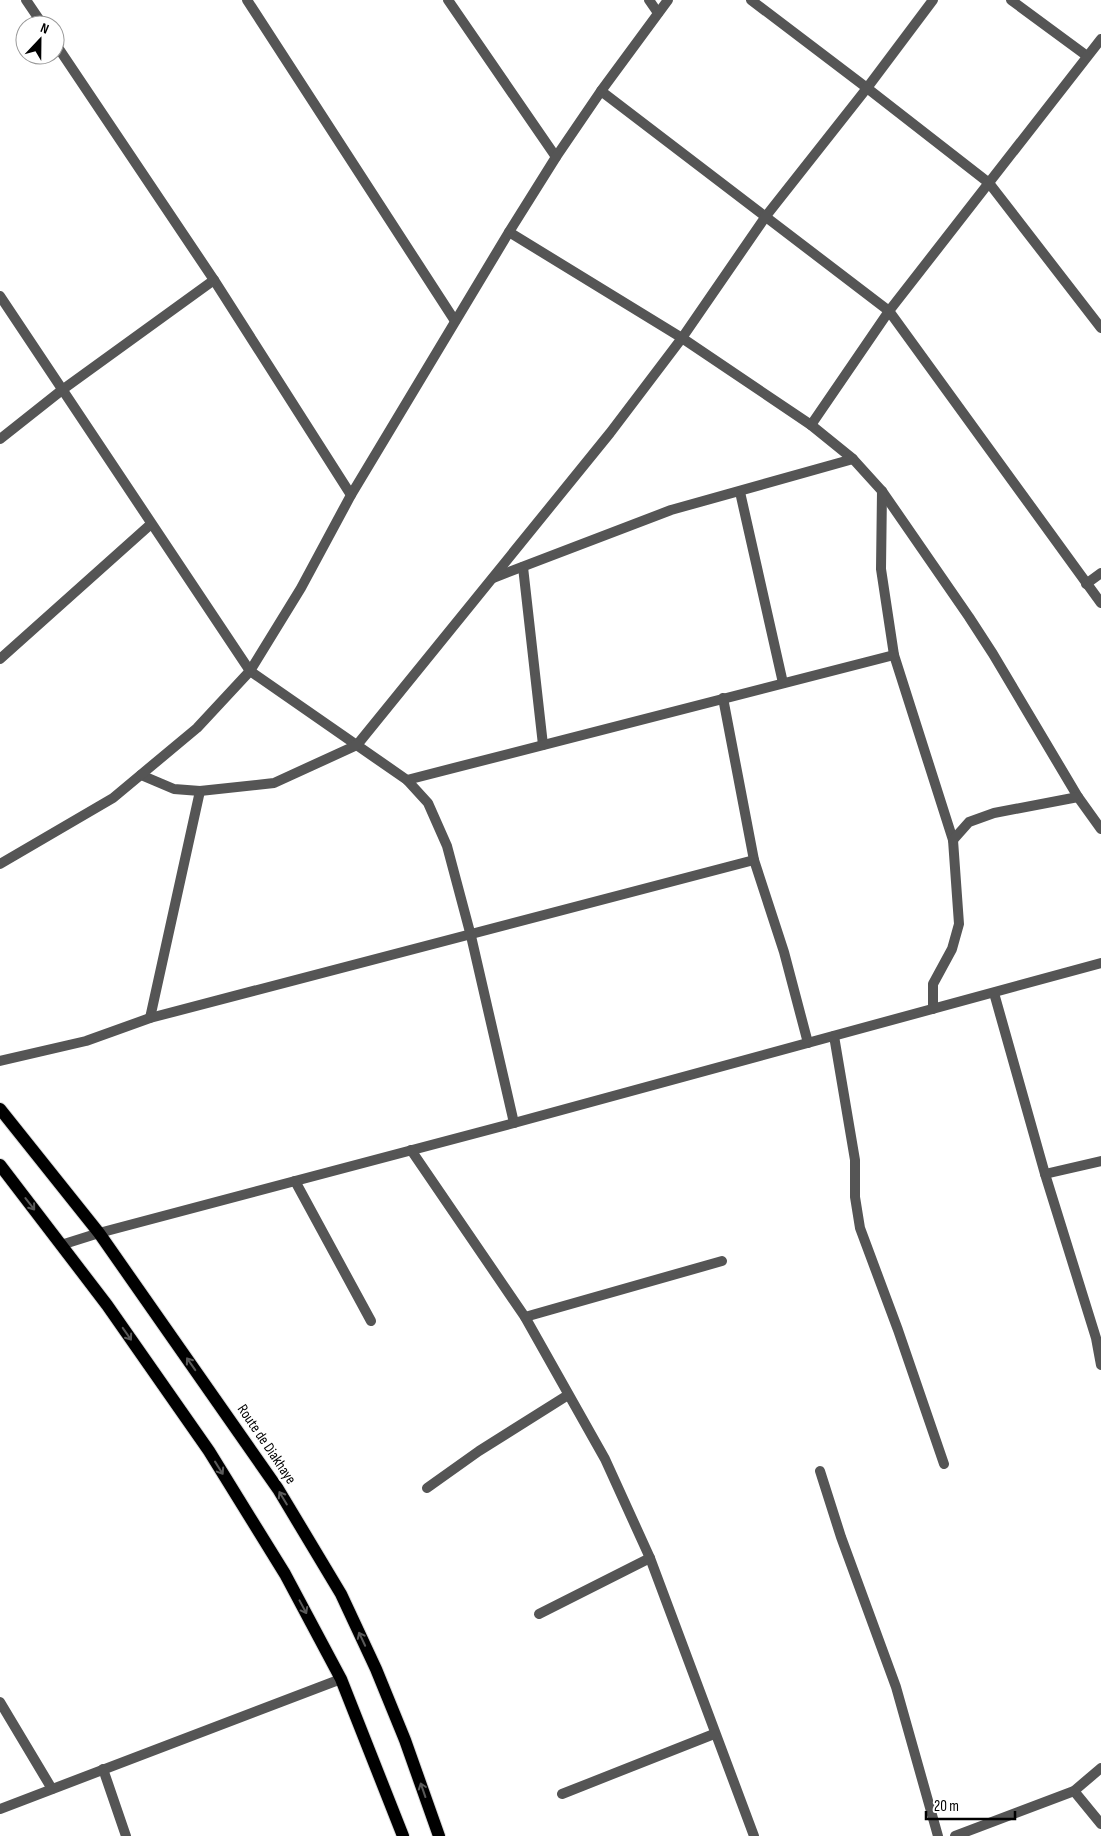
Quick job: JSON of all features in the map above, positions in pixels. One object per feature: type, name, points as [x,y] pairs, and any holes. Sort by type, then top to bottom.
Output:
[{"type":"main road","name":"Route de Diakhaye","points":[[0,1109],[99,1233],[278,1489],[341,1594],[376,1669],[402,1731],[439,1836]]},
{"type":"main road","points":[[0,1165],[107,1305],[208,1451],[285,1574],[341,1679],[403,1836]]},
{"type":"street","points":[[26,0],[36,15]]},
{"type":"street","points":[[247,0],[455,321]]},
{"type":"street","points":[[448,0],[556,158]]},
{"type":"street","points":[[649,0],[658,13]]},
{"type":"street","points":[[0,864],[113,798],[197,728],[250,672],[301,588],[351,494],[509,232],[601,91],[668,0]]},
{"type":"street","points":[[751,0],[990,183],[1101,328]]},
{"type":"street","points":[[141,776],[174,789],[200,791],[274,783],[357,745],[610,433],[682,338],[766,216],[867,88],[932,0]]},
{"type":"street","points":[[1011,0],[1087,56]]},
{"type":"street","points":[[811,425],[889,311],[1087,56],[1099,46]]},
{"type":"street","points":[[65,58],[214,280],[351,494]]},
{"type":"street","points":[[601,91],[889,311],[1101,603]]},
{"type":"street","points":[[509,232],[682,338],[811,425],[853,459],[882,491],[993,654],[1078,797],[1101,829]]},
{"type":"street","points":[[0,438],[62,390],[214,280]]},
{"type":"street","points":[[0,296],[250,672],[407,780],[428,803],[447,846],[471,936],[514,1123]]},
{"type":"street","points":[[491,579],[672,510],[853,459]]},
{"type":"street","points":[[882,491],[881,569],[894,655],[953,840],[959,924],[952,949],[933,984],[933,1009]]},
{"type":"street","points":[[740,492],[784,682]]},
{"type":"street","points":[[0,659],[152,524]]},
{"type":"street","points":[[523,567],[543,745]]},
{"type":"street","points":[[1086,584],[1101,573]]},
{"type":"street","points":[[407,780],[894,655]]},
{"type":"street","points":[[723,698],[754,860],[784,952],[808,1043]]},
{"type":"street","points":[[150,1018],[200,791]]},
{"type":"street","points":[[953,840],[969,822],[994,813],[1078,797]]},
{"type":"street","points":[[0,1061],[86,1041],[150,1018],[471,936],[754,860]]},
{"type":"street","points":[[61,1245],[99,1233],[514,1123],[1101,963]]},
{"type":"street","points":[[994,993],[1045,1174],[1098,1338],[1101,1364]]},
{"type":"street","points":[[834,1036],[855,1160],[855,1197],[860,1228],[898,1330],[944,1464]]},
{"type":"street","points":[[411,1150],[525,1317],[605,1459],[650,1558],[714,1734],[754,1836]]},
{"type":"street","points":[[1045,1174],[1101,1161]]},
{"type":"street","points":[[295,1181],[371,1321]]},
{"type":"street","points":[[525,1317],[722,1261]]},
{"type":"street","points":[[427,1488],[478,1451],[568,1395]]},
{"type":"street","points":[[820,1471],[841,1537],[896,1687],[938,1836]]},
{"type":"street","points":[[539,1614],[650,1558]]},
{"type":"street","points":[[0,1809],[341,1679]]},
{"type":"street","points":[[0,1702],[52,1789]]},
{"type":"street","points":[[562,1794],[714,1734]]},
{"type":"street","points":[[955,1836],[1074,1791],[1101,1768]]},
{"type":"street","points":[[103,1769],[126,1836]]},
{"type":"street","points":[[1074,1791],[1101,1824]]}]
